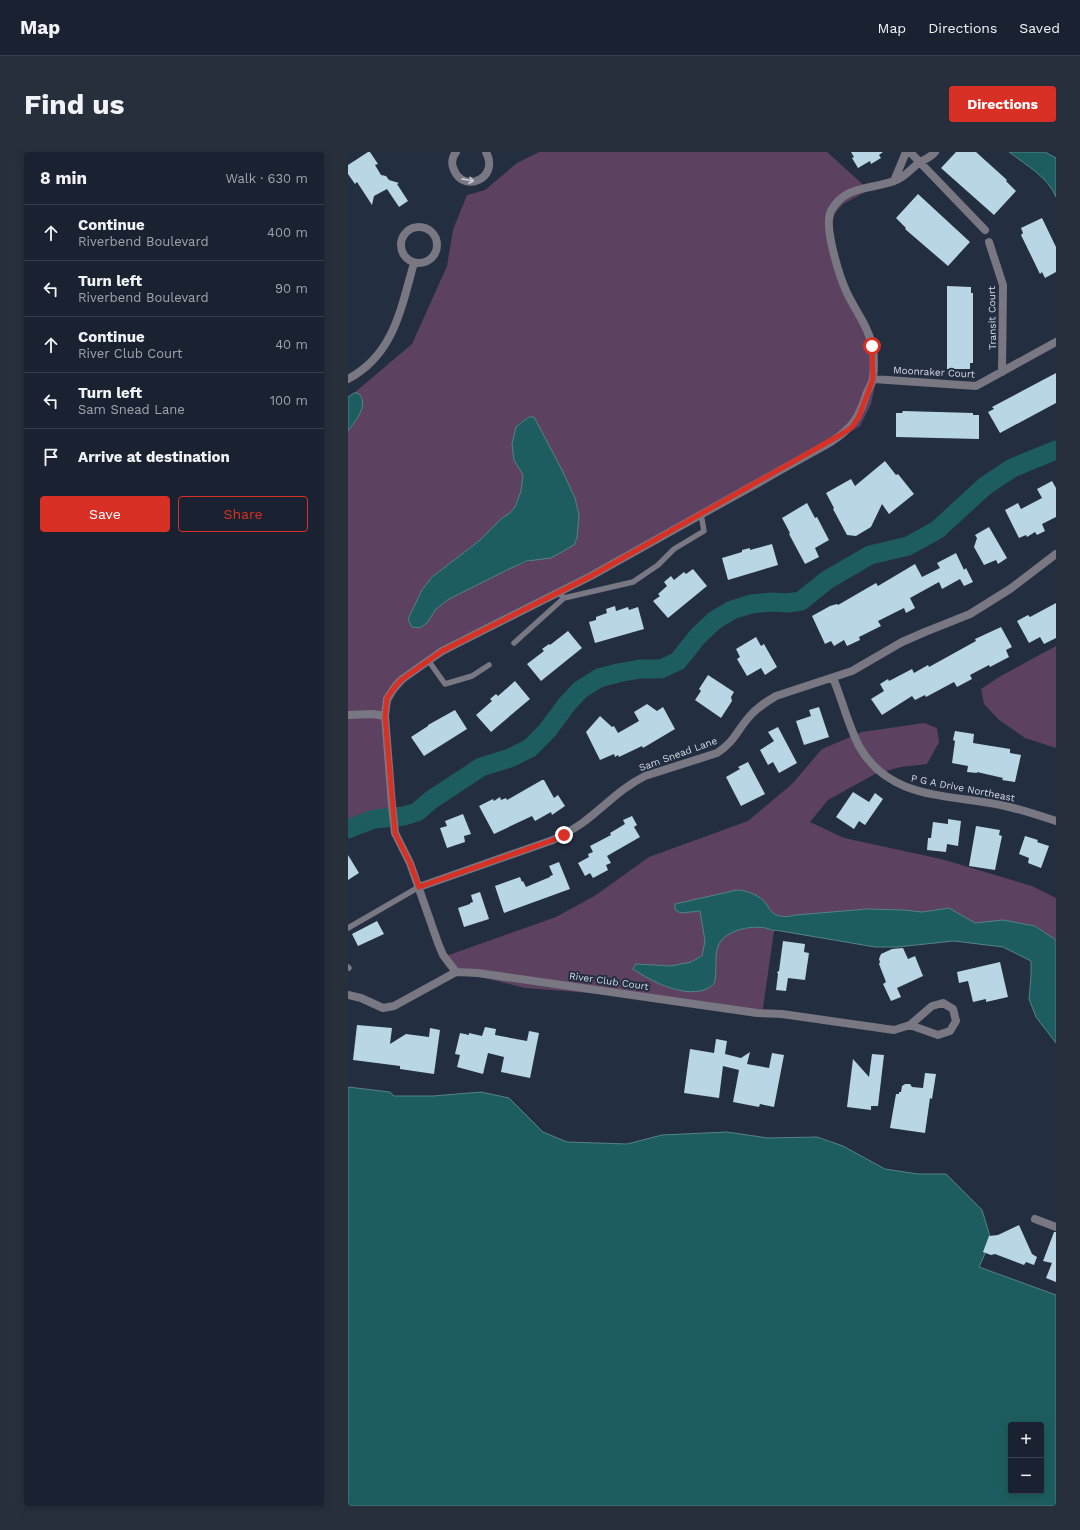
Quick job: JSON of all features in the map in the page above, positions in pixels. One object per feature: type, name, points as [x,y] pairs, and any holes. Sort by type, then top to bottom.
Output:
[{"type":"street","points":[[456,152],[452,160],[455,173],[459,177],[470,182],[481,179],[488,170],[489,158],[487,152]]},
{"type":"street","points":[[894,181],[906,152]]},
{"type":"street","points":[[910,152],[985,230]]},
{"type":"street","points":[[348,995],[361,998],[383,1008],[394,1006],[456,972],[443,955],[410,863],[395,833],[385,716],[387,698],[401,680],[442,651],[484,629],[561,595],[591,576],[852,427],[859,416],[873,379],[872,346],[864,323],[842,282],[829,235],[828,224],[830,213],[837,202],[846,194],[904,177],[920,163],[932,156],[935,152]]},
{"type":"street","points":[[422,227],[432,233],[436,238],[437,249],[435,255],[426,262],[414,263],[404,256],[401,244],[406,234],[410,230],[422,227]]},
{"type":"street","name":"Transit Court","points":[[989,242],[1003,285],[1002,372]]},
{"type":"street","points":[[348,379],[362,371],[371,363],[389,339],[400,311],[414,263]]},
{"type":"street","name":"Moonraker Court","points":[[873,379],[976,386],[1056,342]]},
{"type":"street","name":"Sam Snead Lane","points":[[419,887],[564,835],[585,821],[614,795],[634,781],[645,776],[717,753],[727,747],[735,738],[748,717],[765,702],[776,696],[833,678],[857,668],[902,642],[970,614],[1010,589],[1056,554]]},
{"type":"street","name":"P G A Drive Northeast","points":[[833,678],[859,746],[873,765],[894,782],[916,791],[1000,805],[1031,812],[1056,821]]},
{"type":"street","points":[[348,715],[373,714],[385,716]]},
{"type":"street","name":"River Club Court","points":[[456,972],[478,973],[757,1013],[782,1014],[894,1030],[910,1025],[932,1006],[943,1003],[953,1009],[956,1021],[950,1031],[938,1035],[910,1025]]},
{"type":"street","points":[[1035,1219],[1056,1227]]},
{"type":"lane","points":[[514,643],[561,595],[633,582],[658,565],[674,549],[704,531],[701,514]]},
{"type":"lane","points":[[428,660],[445,684],[472,676],[489,665]]},
{"type":"lane","points":[[348,928],[419,887]]},
{"type":"shaded area","points":[[539,152],[827,152],[869,190],[843,204],[835,213],[832,225],[835,244],[843,274],[878,351],[878,369],[871,404],[860,426],[760,487],[435,660],[409,678],[395,694],[390,704],[388,722],[394,812],[360,816],[348,820],[348,397],[412,344],[447,266],[453,230],[467,195],[485,190],[517,163]],"holes":[[[529,417],[575,498],[579,515],[577,538],[574,545],[511,568],[449,599],[436,609],[408,620],[422,590],[432,577],[479,541],[515,507],[521,491],[523,475],[514,460],[512,444],[516,427],[521,422]]]},
{"type":"shaded area","points":[[1009,152],[1045,152],[1056,158],[1056,197],[1048,183],[1042,177]]},
{"type":"shaded area","points":[[354,393],[358,393],[363,402],[358,417],[348,431],[348,397]]},
{"type":"shaded area","points":[[529,417],[534,417],[575,498],[579,515],[577,538],[574,545],[551,558],[527,561],[449,599],[436,609],[427,623],[420,628],[412,627],[408,619],[422,590],[432,577],[479,541],[515,507],[521,491],[523,475],[514,460],[512,444],[516,427]]},
{"type":"shaded area","points":[[1056,646],[1056,748],[1025,738],[998,719],[984,704],[981,689],[999,677]]},
{"type":"shaded area","points":[[924,723],[937,728],[939,742],[927,764],[901,767],[875,774],[828,800],[810,822],[844,838],[941,859],[1032,886],[1056,898],[1056,940],[1035,926],[1003,920],[975,923],[958,913],[937,909],[922,912],[867,909],[796,915],[784,918],[772,913],[763,900],[737,890],[675,904],[681,913],[700,911],[705,941],[702,956],[691,962],[671,966],[636,964],[633,969],[658,983],[679,991],[702,990],[715,981],[715,962],[718,944],[728,934],[735,931],[752,928],[761,928],[774,931],[762,1015],[641,997],[525,988],[460,972],[446,956],[556,917],[596,895],[649,857],[748,821],[792,784],[822,749],[862,732]]},
{"type":"shaded area","points":[[737,890],[757,896],[764,901],[772,912],[784,916],[867,909],[922,912],[949,908],[975,923],[1003,920],[1035,926],[1056,940],[1056,1043],[1036,1017],[1029,999],[1031,961],[1003,947],[954,941],[897,947],[875,947],[774,931],[761,927],[753,927],[744,928],[729,934],[719,944],[717,948],[716,976],[714,984],[704,990],[695,992],[676,990],[657,983],[633,969],[636,964],[671,966],[691,962],[702,956],[705,941],[700,911],[681,913],[675,910],[675,904]]},
{"type":"shaded area","points":[[348,1087],[390,1092],[394,1096],[433,1096],[481,1092],[509,1098],[543,1132],[567,1142],[627,1144],[662,1135],[727,1132],[768,1138],[817,1137],[843,1146],[885,1169],[918,1174],[946,1174],[982,1210],[991,1240],[979,1267],[1056,1295],[1056,1506],[348,1506]]},
{"type":"building","points":[[370,152],[378,164],[375,165],[381,175],[386,176],[389,180],[399,183],[397,184],[408,201],[399,207],[387,189],[374,196],[372,205],[357,182],[355,184],[348,174],[348,165]]},
{"type":"building","points":[[851,152],[883,152],[879,155],[881,158],[871,164],[870,161],[858,168],[852,158],[854,157]]},
{"type":"building","points":[[956,152],[976,152],[1007,180],[1006,181],[1016,191],[994,215],[941,168]]},
{"type":"building","points":[[918,194],[970,242],[948,266],[905,229],[906,228],[896,218]]},
{"type":"building","points":[[1042,218],[1056,247],[1056,272],[1045,278],[1042,272],[1040,274],[1021,235],[1023,233],[1021,228]]},
{"type":"building","points":[[947,286],[971,287],[971,293],[973,293],[973,363],[970,363],[970,369],[947,369]]},
{"type":"building","points":[[1056,373],[1056,403],[1000,433],[988,412],[994,409],[992,407]]},
{"type":"building","points":[[903,411],[973,413],[973,415],[979,415],[979,439],[896,437],[896,413],[902,413]]},
{"type":"building","points":[[885,461],[914,494],[889,514],[882,504],[871,527],[856,536],[847,535],[826,493],[851,479],[855,486]]},
{"type":"building","points":[[1052,481],[1056,488],[1056,517],[1042,524],[1045,531],[1037,535],[1035,532],[1027,537],[1026,535],[1019,538],[1005,510],[1018,503],[1021,509],[1042,498],[1037,489]]},
{"type":"building","points":[[807,503],[815,518],[817,517],[829,540],[815,548],[819,557],[805,564],[782,518]]},
{"type":"building","points":[[989,527],[1007,558],[998,564],[996,560],[984,565],[974,547],[977,538],[975,535]]},
{"type":"building","points":[[772,544],[778,565],[728,580],[722,558],[742,552],[742,550],[750,548],[750,550]]},
{"type":"building","points":[[956,553],[964,570],[966,568],[973,582],[964,586],[960,579],[942,589],[939,582],[910,598],[915,608],[906,613],[904,608],[878,621],[881,626],[859,637],[860,640],[847,646],[844,640],[834,646],[831,641],[825,644],[812,616],[830,606],[838,605],[876,583],[878,586],[915,564],[922,577],[940,568],[937,563]]},
{"type":"building","points":[[693,569],[707,586],[668,618],[653,601],[660,596],[658,594],[667,586],[664,582],[671,576],[674,580],[684,572],[686,574]]},
{"type":"building","points":[[1056,603],[1056,638],[1044,644],[1040,637],[1029,643],[1017,621],[1028,615],[1030,617]]},
{"type":"building","points":[[615,606],[616,611],[628,607],[629,610],[638,607],[644,629],[595,643],[589,622],[596,620],[596,617],[607,613],[606,609]]},
{"type":"building","points":[[1001,627],[1012,647],[1006,650],[1009,657],[970,675],[972,679],[957,687],[954,682],[926,697],[925,695],[915,700],[912,696],[882,715],[871,699],[884,691],[880,684],[888,679],[889,681],[912,669],[914,673],[928,665],[929,667],[976,641],[975,639]]},
{"type":"building","points":[[568,631],[582,648],[541,681],[527,664],[544,651],[542,649],[549,644],[550,645]]},
{"type":"building","points":[[756,637],[761,646],[764,644],[777,667],[765,675],[761,668],[747,676],[737,659],[740,657],[736,649]]},
{"type":"building","points":[[708,675],[734,692],[731,697],[732,701],[721,718],[695,700],[701,691],[699,689]]},
{"type":"building","points":[[515,681],[530,699],[491,732],[476,715],[492,701],[490,699],[496,694],[498,696]]},
{"type":"building","points":[[647,704],[657,711],[663,707],[675,729],[643,748],[642,746],[619,757],[618,755],[615,757],[614,754],[600,760],[586,732],[600,716],[612,727],[614,726],[618,733],[639,721],[634,712]]},
{"type":"building","points":[[819,707],[829,737],[804,745],[796,721],[811,716],[809,710]]},
{"type":"building","points":[[455,710],[467,729],[424,756],[411,737],[428,725]]},
{"type":"building","points":[[778,727],[797,763],[779,773],[773,762],[768,765],[760,750],[774,741],[768,732]]},
{"type":"building","points":[[955,731],[974,734],[973,743],[1010,749],[1010,753],[1021,755],[1015,782],[1002,780],[1003,778],[977,772],[967,772],[968,766],[952,763]]},
{"type":"building","points":[[748,762],[765,794],[741,806],[726,777],[740,769],[738,767]]},
{"type":"building","points":[[544,780],[554,798],[558,795],[565,806],[552,815],[551,812],[535,821],[532,816],[494,834],[479,806],[493,799],[494,801],[500,797],[501,800],[506,798],[507,800]]},
{"type":"building","points":[[853,792],[869,802],[875,793],[883,799],[865,825],[859,821],[854,829],[836,817]]},
{"type":"building","points":[[463,814],[471,834],[464,836],[465,842],[447,848],[440,828],[447,826],[445,821]]},
{"type":"building","points":[[632,816],[637,825],[634,827],[640,837],[607,856],[611,863],[606,865],[608,870],[593,878],[590,873],[585,876],[578,863],[589,857],[588,854],[593,852],[590,846],[611,835],[610,833],[625,824],[623,820]]},
{"type":"building","points":[[948,819],[961,821],[958,846],[947,844],[946,852],[927,850],[928,838],[931,838],[933,822],[948,824]]},
{"type":"building","points":[[976,826],[1000,830],[999,835],[1002,836],[995,870],[969,866]]},
{"type":"building","points":[[1025,836],[1038,840],[1037,842],[1049,846],[1041,868],[1028,863],[1029,858],[1019,854]]},
{"type":"building","points":[[348,855],[359,873],[348,880]]},
{"type":"building","points":[[559,862],[570,889],[504,913],[495,886],[520,877],[526,887],[553,875],[549,866]]},
{"type":"building","points":[[480,892],[489,919],[464,927],[458,908],[473,902],[471,895]]},
{"type":"building","points":[[377,921],[384,934],[358,946],[352,934]]},
{"type":"building","points":[[783,941],[805,944],[804,952],[809,953],[805,980],[788,978],[786,991],[776,990],[777,972],[779,971]]},
{"type":"building","points":[[903,948],[908,959],[915,956],[923,976],[897,988],[901,997],[891,1001],[883,984],[886,982],[879,964],[879,959],[881,954],[892,949]]},
{"type":"building","points":[[1000,962],[1008,997],[986,1002],[986,999],[973,1002],[968,981],[959,983],[957,972]]},
{"type":"building","points":[[357,1025],[392,1028],[390,1044],[406,1034],[429,1037],[430,1028],[440,1030],[434,1074],[400,1069],[400,1066],[353,1060]]},
{"type":"building","points":[[485,1027],[496,1029],[495,1035],[527,1041],[529,1031],[539,1033],[530,1078],[501,1072],[504,1057],[488,1053],[483,1074],[457,1067],[460,1055],[455,1054],[460,1033],[469,1035],[469,1033],[482,1036]]},
{"type":"building","points":[[716,1039],[727,1041],[725,1054],[741,1058],[750,1052],[747,1064],[769,1068],[772,1053],[784,1055],[774,1107],[760,1104],[759,1107],[733,1102],[739,1070],[723,1066],[719,1098],[684,1093],[690,1049],[714,1053]]},
{"type":"building","points":[[872,1054],[884,1055],[878,1106],[871,1106],[871,1110],[847,1107],[853,1059],[869,1077]]},
{"type":"building","points":[[925,1073],[936,1074],[932,1099],[930,1098],[925,1133],[890,1128],[896,1094],[901,1092],[902,1086],[905,1084],[910,1084],[912,1087],[923,1088]]},
{"type":"building","points":[[1019,1225],[1032,1254],[1037,1257],[1034,1265],[1026,1262],[1024,1265],[995,1254],[991,1255],[983,1252],[989,1236],[998,1235]]},
{"type":"building","points":[[1054,1232],[1056,1232],[1056,1282],[1046,1278],[1052,1263],[1043,1261]]},
{"type":"waterway","points":[[348,829],[374,819],[404,816],[417,812],[431,800],[481,767],[510,758],[530,748],[547,731],[567,704],[580,690],[599,678],[640,669],[661,669],[678,661],[698,636],[715,620],[732,610],[751,604],[772,602],[788,603],[801,601],[827,580],[870,555],[908,546],[937,530],[985,486],[1012,468],[1056,450]]},
{"type":"route","points":[[564,835],[419,887],[410,863],[395,833],[385,716],[387,698],[401,680],[442,651],[591,576],[814,452],[852,427],[859,416],[873,379],[872,346]]}]
